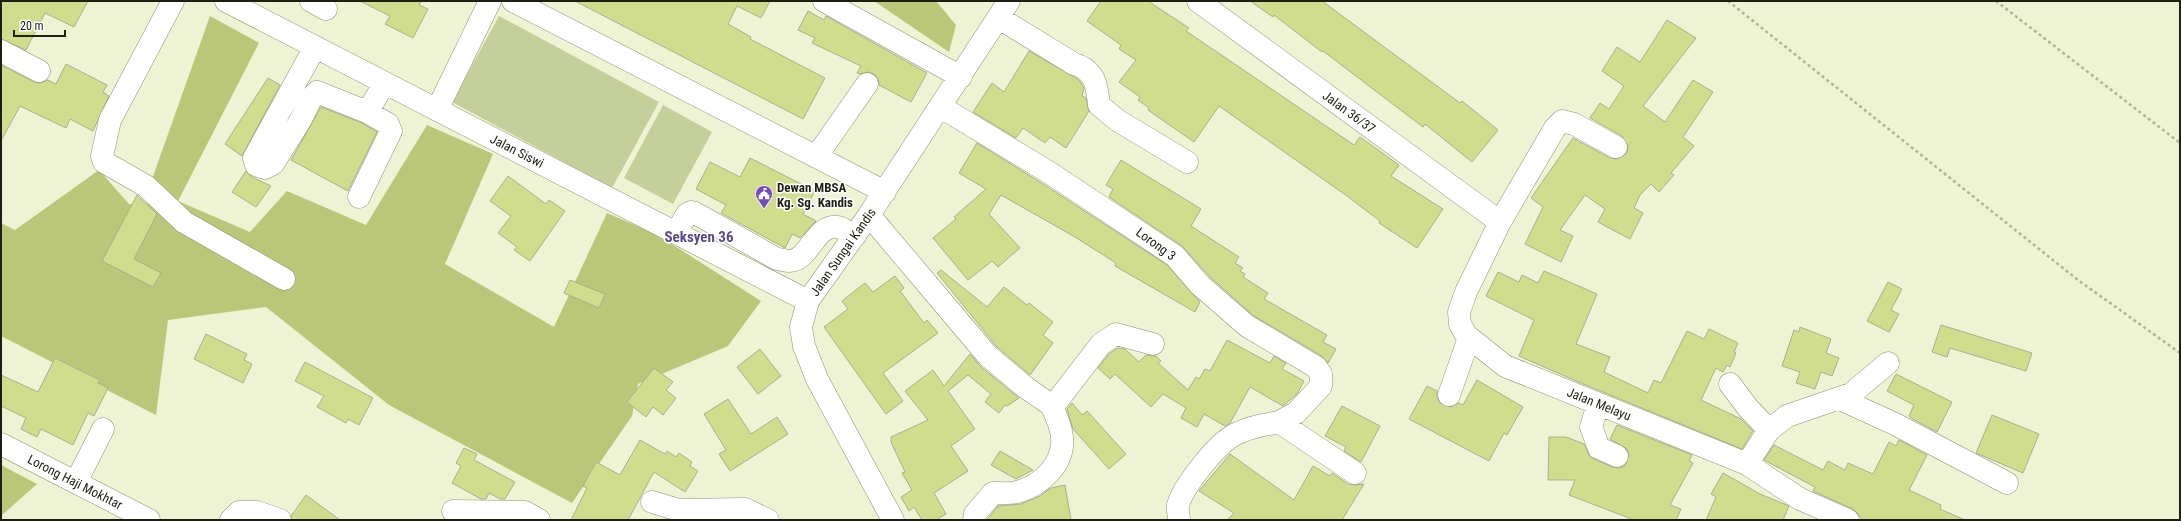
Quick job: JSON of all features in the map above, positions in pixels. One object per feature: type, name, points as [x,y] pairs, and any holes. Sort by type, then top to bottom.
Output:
[{"type":"street","points":[[173,1],[110,120],[102,156],[104,162],[146,186],[184,222],[284,279]]},
{"type":"street","name":"Jalan Siswi","points":[[226,1],[248,6],[315,47],[808,301]]},
{"type":"street","points":[[437,110],[490,1]]},
{"type":"street","points":[[513,1],[885,192]]},
{"type":"street","points":[[824,1],[961,77]]},
{"type":"street","name":"Jalan 36/37","points":[[1198,1],[1500,222]]},
{"type":"street","points":[[1004,9],[1074,64],[1084,67],[1097,83],[1099,105],[1117,120],[1187,162]]},
{"type":"street","name":"Jalan Sungai Kandis","points":[[893,520],[817,379],[804,346],[801,327],[808,301],[885,192],[1004,9]]},
{"type":"street","points":[[315,47],[254,158],[256,165],[265,168],[273,164],[297,127],[312,97],[318,92],[367,112],[388,124],[391,131],[359,196]]},
{"type":"street","points":[[1,51],[39,71]]},
{"type":"street","points":[[367,112],[385,83]]},
{"type":"street","points":[[816,157],[867,84]]},
{"type":"street","name":"Lorong 3","points":[[940,107],[1050,173],[1175,256],[1200,285],[1247,326],[1316,367],[1321,374],[1321,386],[1296,413],[1279,422],[1256,426],[1233,435],[1213,453],[1194,476],[1178,505],[1179,520]]},
{"type":"street","name":"Jalan Melayu","points":[[1616,147],[1574,124],[1562,121],[1554,128],[1500,222],[1466,292],[1459,312],[1460,324],[1469,338],[1505,366],[1747,464],[1801,510],[1848,520]]},
{"type":"street","points":[[676,233],[687,214],[691,212],[777,259],[790,261],[799,258],[820,233],[828,229],[838,227],[854,236]]},
{"type":"street","points":[[869,215],[988,356],[1025,387],[1051,405],[1062,437],[1061,450],[1054,467],[1041,481],[1017,492],[993,494],[975,514],[974,520]]},
{"type":"street","points":[[1051,405],[1058,400],[1101,344],[1116,334],[1153,344]]},
{"type":"street","points":[[1449,395],[1469,338]]},
{"type":"street","points":[[1747,464],[1770,430],[1787,416],[1810,406],[1840,399],[1860,388],[1888,363]]},
{"type":"street","points":[[1730,384],[1748,408],[1770,430]]},
{"type":"street","points":[[1840,399],[1895,424],[2007,483]]},
{"type":"street","points":[[1598,404],[1591,427],[1599,448],[1617,456]]},
{"type":"street","points":[[1279,422],[1356,473]]},
{"type":"street","points":[[76,482],[103,429]]},
{"type":"street","name":"Lorong Haji Mokhtar","points":[[1,444],[149,520]]},
{"type":"street","points":[[652,502],[678,510],[745,509],[768,520]]},
{"type":"street","points":[[453,511],[525,512],[539,520]]},
{"type":"street","points":[[231,520],[239,512],[256,512],[280,520]]},
{"type":"path","points":[[1728,1],[2078,280],[2180,353]]},
{"type":"path","points":[[1996,1],[2180,143]]},
{"type":"green space","points":[[874,1],[936,1],[956,25],[949,52]]},
{"type":"green space","points":[[210,16],[259,43],[178,201],[250,232],[287,191],[366,225],[427,125],[493,154],[445,264],[554,327],[607,213],[656,234],[761,301],[728,346],[638,384],[632,416],[572,503],[389,405],[266,307],[168,320],[156,415],[1,336],[1,223],[15,230],[99,170],[129,204],[147,205],[151,182]]},
{"type":"green space","points":[[499,16],[659,102],[612,188],[452,102]]},
{"type":"green space","points":[[663,105],[712,132],[673,204],[624,178]]},
{"type":"green space","points":[[1,465],[37,484],[1,516]]},
{"type":"building","points":[[1,1],[88,1],[74,27],[45,13],[26,50],[1,39]]},
{"type":"building","points":[[360,1],[421,1],[419,5],[428,9],[413,38],[385,24],[390,16]]},
{"type":"building","points":[[575,1],[770,1],[761,18],[737,6],[728,24],[751,37],[750,39],[825,78],[803,119]]},
{"type":"building","points":[[1101,1],[1148,1],[1189,28],[1186,31],[1354,145],[1360,137],[1399,165],[1391,176],[1443,209],[1417,248],[1379,223],[1380,221],[1347,196],[1219,106],[1194,142],[1148,110],[1149,108],[1138,100],[1140,97],[1119,82],[1136,60],[1119,49],[1121,45],[1087,21]]},
{"type":"building","points":[[1250,1],[1322,1],[1460,103],[1462,101],[1498,130],[1472,162],[1425,124],[1423,127],[1274,15],[1273,17]]},
{"type":"building","points":[[808,11],[824,20],[826,16],[927,73],[911,102],[879,85],[878,78],[874,74],[868,72],[860,74],[857,73],[861,66],[812,43],[815,38],[798,30]]},
{"type":"building","points":[[1667,20],[1696,38],[1643,106],[1665,122],[1693,80],[1713,92],[1683,137],[1694,146],[1671,173],[1674,175],[1659,192],[1651,184],[1640,195],[1634,208],[1643,213],[1630,239],[1598,222],[1605,209],[1585,195],[1560,230],[1573,236],[1561,262],[1525,244],[1543,207],[1531,198],[1573,138],[1610,158],[1617,159],[1627,153],[1628,146],[1622,136],[1590,118],[1600,103],[1609,109],[1624,86],[1602,71],[1617,47],[1640,62]]},
{"type":"building","points":[[1029,51],[1079,80],[1084,88],[1082,96],[1086,98],[1089,111],[1066,148],[1050,137],[1045,143],[1023,128],[1016,138],[973,112],[992,83],[1004,92]]},
{"type":"building","points":[[66,64],[107,85],[103,92],[109,96],[93,131],[70,119],[66,128],[20,106],[1,141],[1,65],[34,82],[40,83],[48,80],[56,84]]},
{"type":"building","points":[[268,78],[280,85],[242,156],[225,144]]},
{"type":"building","points":[[321,107],[362,123],[377,132],[348,191],[291,160]]},
{"type":"building","points":[[977,143],[1167,265],[1200,302],[1195,312],[1115,266],[1116,263],[1075,237],[1001,195],[989,214],[1020,248],[998,267],[992,261],[968,280],[933,238],[956,219],[954,217],[986,189],[959,173]]},
{"type":"building","name":"Dewan MBSA Kg. Sg. Kandis","points":[[750,158],[815,191],[803,214],[816,221],[800,238],[792,234],[785,248],[721,213],[726,205],[696,189],[710,162],[740,177]]},
{"type":"building","points":[[1121,160],[1201,209],[1191,226],[1239,257],[1235,263],[1243,268],[1240,271],[1245,274],[1243,277],[1268,293],[1264,299],[1327,335],[1323,342],[1336,349],[1328,363],[1322,356],[1254,316],[1209,276],[1182,246],[1109,197],[1113,189],[1106,185]]},
{"type":"building","points":[[246,171],[252,177],[271,186],[256,207],[232,192]]},
{"type":"building","points":[[508,176],[546,204],[549,200],[565,211],[530,261],[514,250],[517,247],[498,233],[511,216],[490,201]]},
{"type":"building","points":[[137,195],[157,214],[134,259],[161,273],[153,287],[102,261]]},
{"type":"building","points":[[941,270],[987,307],[1004,287],[1027,305],[1029,303],[1053,322],[1043,335],[1053,343],[1030,375],[997,347],[937,273]]},
{"type":"building","points":[[1544,271],[1597,294],[1576,344],[1610,357],[1604,372],[1648,393],[1654,380],[1661,383],[1687,331],[1704,339],[1709,329],[1738,343],[1734,352],[1736,353],[1730,367],[1727,365],[1723,372],[1716,368],[1701,400],[1741,419],[1753,431],[1742,449],[1519,356],[1534,320],[1486,296],[1498,272],[1519,282],[1522,275],[1538,283]]},
{"type":"building","points":[[895,276],[904,288],[900,291],[924,323],[927,320],[938,333],[883,373],[903,401],[886,414],[824,327],[848,309],[842,301],[865,283],[873,292]]},
{"type":"building","points":[[570,280],[605,294],[599,308],[564,293]]},
{"type":"building","points":[[1888,282],[1902,289],[1891,310],[1899,314],[1889,332],[1867,321]]},
{"type":"building","points":[[1941,325],[2032,353],[2026,371],[1950,348],[1947,357],[1932,352]]},
{"type":"building","points":[[1800,327],[1831,339],[1826,353],[1839,358],[1832,376],[1821,372],[1815,389],[1796,383],[1800,372],[1782,366],[1794,330],[1799,332]]},
{"type":"building","points":[[206,334],[247,354],[244,360],[252,364],[243,383],[194,359]]},
{"type":"building","points":[[1227,340],[1270,363],[1274,356],[1286,363],[1282,369],[1304,381],[1297,394],[1283,406],[1250,387],[1230,423],[1225,426],[1204,414],[1197,427],[1181,418],[1186,408],[1163,394],[1151,407],[1115,374],[1110,379],[1098,368],[1110,353],[1118,348],[1125,349],[1139,362],[1146,355],[1156,356],[1161,361],[1158,363],[1188,390],[1196,377],[1199,379],[1205,369],[1210,371]]},
{"type":"building","points":[[760,349],[781,376],[758,394],[737,367]]},
{"type":"building","points":[[970,354],[980,366],[1019,398],[1007,406],[1005,405],[999,413],[985,402],[991,394],[968,375],[948,391],[975,429],[951,446],[968,471],[934,493],[946,514],[936,520],[922,520],[914,507],[909,511],[901,497],[912,490],[902,473],[905,472],[891,442],[891,437],[928,420],[905,391],[933,370],[944,386]]},
{"type":"building","points":[[55,358],[100,380],[98,383],[108,388],[94,416],[88,413],[73,445],[41,429],[37,437],[21,429],[26,418],[1,406],[1,375],[38,392]]},
{"type":"building","points":[[305,362],[373,398],[359,425],[348,419],[346,423],[317,407],[324,396],[295,381]]},
{"type":"building","points":[[654,368],[673,382],[666,390],[676,398],[663,415],[653,407],[646,417],[627,402]]},
{"type":"building","points":[[1896,374],[1952,402],[1937,432],[1909,416],[1914,405],[1887,391]]},
{"type":"building","points":[[1477,380],[1523,407],[1507,435],[1504,433],[1489,461],[1409,419],[1427,386],[1437,391],[1437,398],[1440,403],[1451,407],[1459,403],[1463,405]]},
{"type":"building","points":[[728,399],[751,434],[777,417],[788,434],[730,471],[719,454],[726,450],[704,414]]},
{"type":"building","points":[[1072,403],[1082,415],[1087,411],[1126,454],[1109,469],[1073,429],[1067,409]]},
{"type":"building","points":[[1342,406],[1380,426],[1361,462],[1344,451],[1346,447],[1325,436]]},
{"type":"building","points":[[1992,415],[2039,434],[2023,473],[1976,453]]},
{"type":"building","points":[[1617,425],[1692,455],[1689,461],[1693,463],[1670,505],[1681,509],[1676,520],[1634,520],[1569,495],[1575,480],[1548,480],[1549,437],[1566,437],[1584,444],[1590,457],[1612,467],[1619,468],[1625,466],[1629,455],[1627,449],[1610,439]]},
{"type":"building","points":[[640,440],[665,454],[667,451],[676,457],[679,453],[692,462],[690,466],[698,471],[685,492],[654,472],[628,520],[571,520],[587,488],[583,486],[596,462],[620,475]]},
{"type":"building","points":[[1899,440],[1927,455],[1909,490],[1941,505],[1940,509],[1965,520],[1863,520],[1853,509],[1813,491],[1815,487],[1764,460],[1774,445],[1823,470],[1828,461],[1845,470],[1848,463],[1873,474],[1889,442],[1896,446]]},
{"type":"building","points":[[464,448],[477,454],[474,460],[515,482],[505,499],[500,499],[489,493],[486,499],[481,499],[452,483],[461,466],[456,463]]},
{"type":"building","points":[[1000,451],[1033,470],[1016,479],[991,465]]},
{"type":"building","points":[[1230,454],[1294,500],[1313,466],[1330,476],[1332,473],[1348,484],[1364,484],[1342,520],[1227,520],[1234,513],[1199,491]]},
{"type":"building","points":[[1723,473],[1760,494],[1789,506],[1783,520],[1706,520],[1716,497],[1711,494]]},
{"type":"building","points":[[1065,485],[1071,520],[987,520],[998,506],[1021,504],[1040,496],[1051,488]]},
{"type":"building","points":[[306,495],[340,520],[292,520],[291,516]]},
{"type":"place","name":"Dewan MBSA Kg. Sg. Kandis","points":[[764,209]]},
{"type":"district","name":"Seksyen 36","points":[[699,237]]}]
